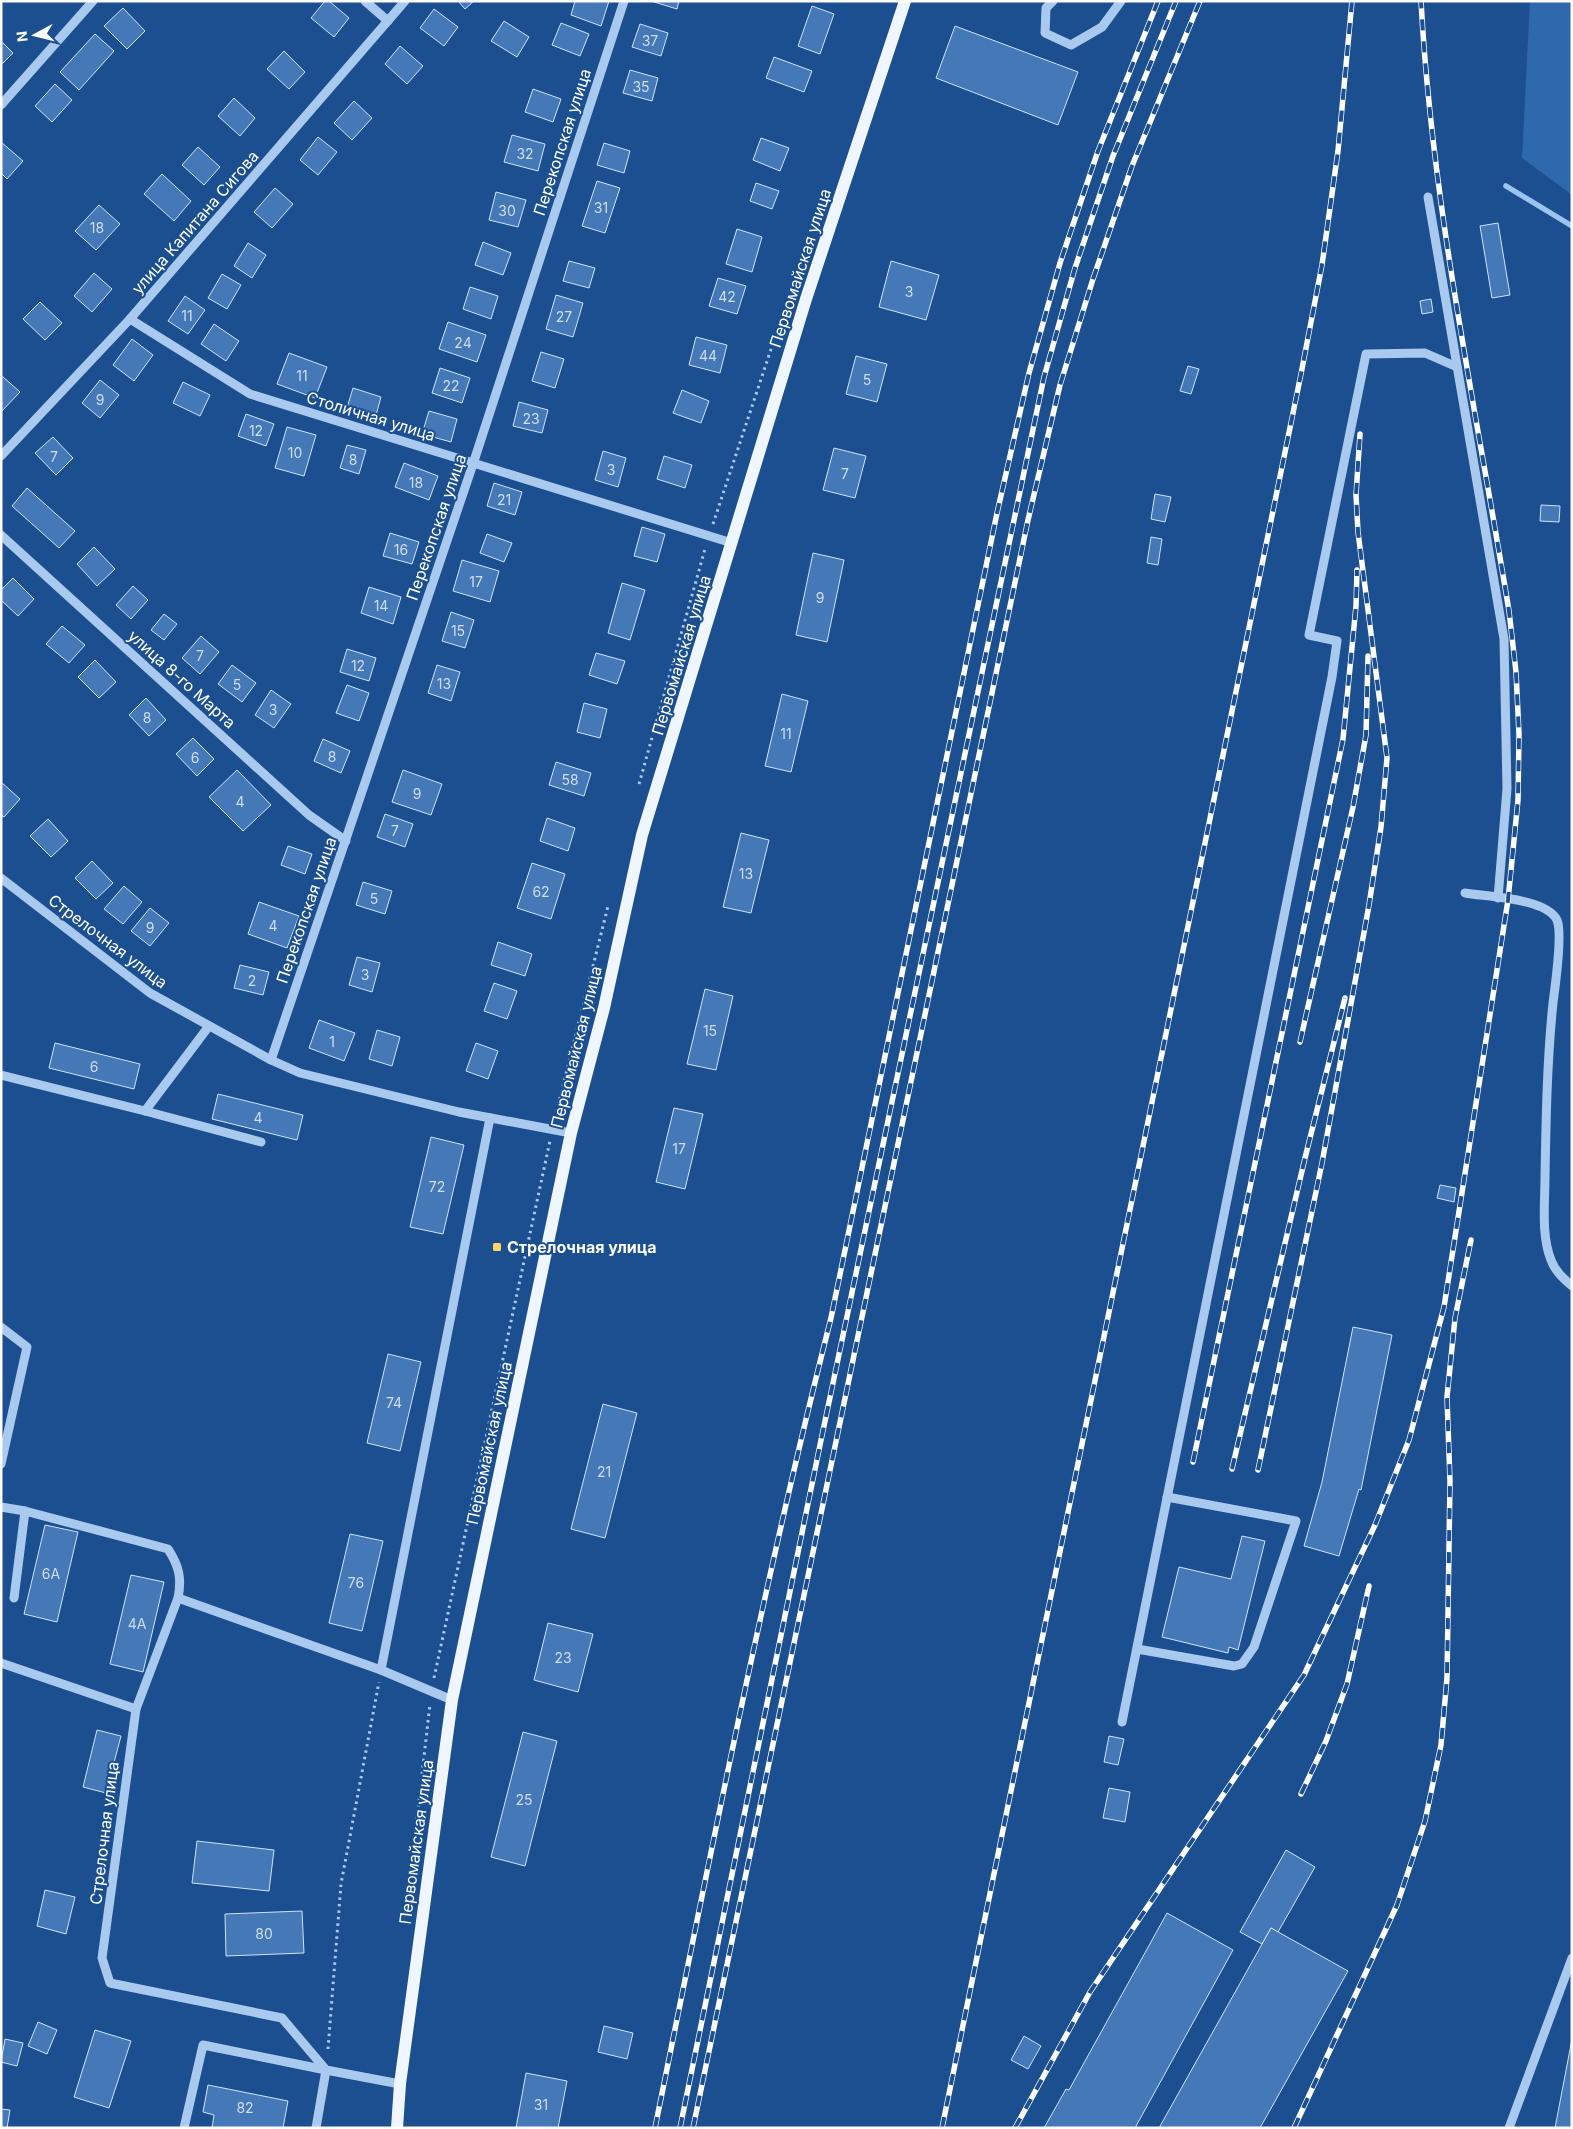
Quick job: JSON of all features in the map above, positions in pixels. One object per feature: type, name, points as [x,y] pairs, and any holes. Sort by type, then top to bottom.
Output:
[{"type":"main road","name":"Первомайская улица","points":[[397,2128],[400,2084],[452,1700],[571,1133],[604,1008],[642,835],[806,298],[905,1]]},
{"type":"street","points":[[1,105],[93,1]]},
{"type":"street","points":[[365,1],[388,21]]},
{"type":"street","name":"улица Капитана Сигова","points":[[1,456],[130,319],[405,1]]},
{"type":"street","name":"Перекопская улица","points":[[271,1060],[473,464],[624,1]]},
{"type":"street","points":[[1053,1],[1046,8],[1045,33],[1071,45],[1102,28],[1121,1]]},
{"type":"street","points":[[1428,197],[1504,639],[1507,789],[1498,898]]},
{"type":"street","name":"Столичная улица","points":[[130,319],[250,394],[732,544]]},
{"type":"street","points":[[1122,1722],[1332,676],[1337,641],[1309,635],[1366,354],[1425,353],[1457,367]]},
{"type":"street","name":"улица 8-го Марта","points":[[1,535],[309,814],[346,840]]},
{"type":"street","name":"Стрелочная улица","points":[[1,878],[150,993],[271,1060],[300,1073],[490,1118],[571,1133]]},
{"type":"street","points":[[1465,893],[1544,907],[1557,920],[1558,951],[1546,1089],[1545,1208],[1551,1259],[1560,1276],[1572,1286]]},
{"type":"street","points":[[144,1111],[210,1026]]},
{"type":"street","points":[[1,1075],[261,1142]]},
{"type":"street","points":[[381,1670],[490,1118]]},
{"type":"street","points":[[1,1327],[27,1347],[1,1464]]},
{"type":"street","points":[[1137,1648],[1234,1666],[1242,1664],[1254,1646],[1296,1521],[1167,1497]]},
{"type":"street","name":"Стрелочная улица","points":[[1,1507],[25,1511],[168,1549],[177,1563],[181,1581],[178,1598],[136,1709],[102,1958],[110,1983],[282,2018],[326,2070]]},
{"type":"street","points":[[14,1598],[25,1511]]},
{"type":"street","points":[[178,1598],[381,1670],[452,1700]]},
{"type":"street","points":[[1,1663],[136,1709]]},
{"type":"street","points":[[1509,2128],[1572,1958]]},
{"type":"street","points":[[184,2128],[203,2045],[400,2084]]},
{"type":"street","points":[[316,2128],[326,2070]]},
{"type":"path","points":[[326,2070],[341,1884],[381,1670]]},
{"type":"shaded area","points":[[1530,1],[1572,1],[1572,195],[1522,158]]},
{"type":"building","points":[[325,1],[329,1],[349,18],[334,37],[311,18]]},
{"type":"building","points":[[458,1],[474,1],[465,9]]},
{"type":"building","points":[[575,1],[609,1],[601,26],[571,15]]},
{"type":"building","points":[[651,1],[679,1],[677,9]]},
{"type":"building","points":[[812,6],[834,14],[820,54],[798,46]]},
{"type":"building","points":[[123,8],[145,31],[127,49],[104,26]]},
{"type":"building","points":[[434,9],[458,27],[444,46],[420,28]]},
{"type":"building","points":[[504,21],[529,37],[517,57],[491,41]]},
{"type":"building","points":[[561,23],[589,34],[580,56],[552,45]]},
{"type":"building","points":[[640,24],[668,33],[661,56],[632,47]]},
{"type":"building","points":[[955,26],[1078,72],[1058,125],[936,78]]},
{"type":"building","points":[[95,34],[114,51],[79,90],[60,72]]},
{"type":"building","points":[[1,41],[13,53],[1,65]]},
{"type":"building","points":[[400,46],[423,66],[407,84],[385,64]]},
{"type":"building","points":[[284,51],[305,72],[289,89],[267,69]]},
{"type":"building","points":[[774,57],[812,71],[804,92],[766,78]]},
{"type":"building","points":[[630,70],[658,78],[652,101],[623,93]]},
{"type":"building","points":[[55,84],[72,100],[52,122],[35,106]]},
{"type":"building","points":[[533,89],[561,99],[553,122],[525,112]]},
{"type":"building","points":[[234,98],[255,118],[240,136],[218,116]]},
{"type":"building","points":[[354,101],[372,118],[352,140],[334,123]]},
{"type":"building","points":[[512,135],[545,144],[538,171],[504,162]]},
{"type":"building","points":[[318,137],[337,152],[318,175],[300,160]]},
{"type":"building","points":[[761,138],[789,148],[780,171],[753,160]]},
{"type":"building","points":[[1,142],[23,161],[7,179],[1,173]]},
{"type":"building","points":[[604,143],[630,151],[624,173],[597,165]]},
{"type":"building","points":[[198,147],[220,167],[204,185],[182,165]]},
{"type":"building","points":[[162,174],[191,201],[174,221],[144,194]]},
{"type":"building","points":[[597,181],[620,188],[605,233],[582,226]]},
{"type":"building","points":[[756,183],[779,191],[772,209],[750,201]]},
{"type":"building","points":[[275,188],[293,204],[272,228],[254,212]]},
{"type":"building","points":[[496,192],[526,200],[518,227],[489,220]]},
{"type":"building","points":[[99,205],[120,224],[96,250],[75,231]]},
{"type":"building","points":[[1498,223],[1510,295],[1492,298],[1480,226]]},
{"type":"building","points":[[737,229],[762,237],[752,272],[726,264]]},
{"type":"building","points":[[483,242],[511,253],[503,275],[475,265]]},
{"type":"building","points":[[248,243],[266,255],[252,278],[234,266]]},
{"type":"building","points":[[569,261],[595,268],[589,288],[563,281]]},
{"type":"building","points":[[891,261],[939,275],[926,320],[879,307]]},
{"type":"building","points":[[94,273],[112,289],[92,312],[74,296]]},
{"type":"building","points":[[222,274],[241,285],[227,309],[208,298]]},
{"type":"building","points":[[718,278],[746,286],[737,314],[709,306]]},
{"type":"building","points":[[470,287],[498,296],[491,319],[463,309]]},
{"type":"building","points":[[556,295],[583,303],[573,337],[546,329]]},
{"type":"building","points":[[185,296],[205,310],[188,334],[168,321]]},
{"type":"building","points":[[1431,299],[1433,312],[1422,314],[1420,301]]},
{"type":"building","points":[[40,302],[62,323],[45,340],[23,319]]},
{"type":"building","points":[[448,322],[486,335],[477,362],[439,349]]},
{"type":"building","points":[[214,324],[239,341],[226,361],[201,344]]},
{"type":"building","points":[[696,337],[727,345],[720,373],[689,365]]},
{"type":"building","points":[[132,339],[153,355],[134,381],[113,365]]},
{"type":"building","points":[[541,352],[564,359],[555,388],[532,381]]},
{"type":"building","points":[[289,353],[327,367],[315,398],[277,384]]},
{"type":"building","points":[[856,356],[887,364],[877,402],[846,394]]},
{"type":"building","points":[[1188,366],[1199,369],[1191,394],[1180,391]]},
{"type":"building","points":[[440,368],[470,378],[462,403],[432,393]]},
{"type":"building","points":[[1,377],[20,392],[1,412]]},
{"type":"building","points":[[100,380],[119,395],[100,418],[82,403]]},
{"type":"building","points":[[183,382],[210,395],[200,416],[173,403]]},
{"type":"building","points":[[353,388],[381,397],[375,419],[346,411]]},
{"type":"building","points":[[682,390],[709,401],[701,423],[673,413]]},
{"type":"building","points":[[519,402],[548,410],[542,433],[513,426]]},
{"type":"building","points":[[429,411],[457,419],[451,442],[422,434]]},
{"type":"building","points":[[246,414],[274,424],[266,446],[238,436]]},
{"type":"building","points":[[287,427],[316,435],[304,476],[275,468]]},
{"type":"building","points":[[53,437],[73,458],[56,475],[35,453]]},
{"type":"building","points":[[347,445],[366,450],[359,474],[340,468]]},
{"type":"building","points":[[834,448],[866,456],[855,498],[823,490]]},
{"type":"building","points":[[603,451],[626,458],[618,487],[595,480]]},
{"type":"building","points":[[664,456],[692,465],[685,488],[657,479]]},
{"type":"building","points":[[404,463],[438,476],[429,500],[395,487]]},
{"type":"building","points":[[494,483],[522,492],[515,515],[487,506]]},
{"type":"building","points":[[27,488],[75,531],[59,548],[12,506]]},
{"type":"building","points":[[1155,494],[1171,497],[1165,522],[1151,519]]},
{"type":"building","points":[[1541,505],[1560,506],[1559,522],[1540,521]]},
{"type":"building","points":[[642,527],[665,534],[657,562],[634,556]]},
{"type":"building","points":[[390,533],[419,542],[412,564],[383,556]]},
{"type":"building","points":[[487,534],[512,543],[504,562],[480,553]]},
{"type":"building","points":[[1151,537],[1162,539],[1158,565],[1147,563]]},
{"type":"building","points":[[94,547],[115,569],[97,586],[77,564]]},
{"type":"building","points":[[813,553],[844,560],[827,642],[796,635]]},
{"type":"building","points":[[462,560],[499,571],[490,602],[453,591]]},
{"type":"building","points":[[13,578],[34,599],[18,616],[1,600],[1,590]]},
{"type":"building","points":[[622,583],[645,590],[630,640],[608,633]]},
{"type":"building","points":[[133,586],[148,600],[131,619],[116,605]]},
{"type":"building","points":[[369,587],[401,597],[393,624],[361,613]]},
{"type":"building","points":[[451,612],[474,620],[465,648],[442,641]]},
{"type":"building","points":[[164,614],[177,624],[164,640],[151,630]]},
{"type":"building","points":[[62,626],[85,645],[69,663],[46,644]]},
{"type":"building","points":[[201,636],[219,652],[200,674],[182,658]]},
{"type":"building","points":[[347,649],[376,658],[369,681],[340,672]]},
{"type":"building","points":[[596,653],[625,661],[617,684],[589,675]]},
{"type":"building","points":[[95,660],[116,682],[99,698],[78,677]]},
{"type":"building","points":[[232,665],[256,683],[242,702],[218,684]]},
{"type":"building","points":[[437,665],[460,672],[451,701],[428,693]]},
{"type":"building","points":[[347,685],[369,693],[359,721],[336,713]]},
{"type":"building","points":[[271,690],[291,704],[274,728],[255,715]]},
{"type":"building","points":[[782,694],[808,701],[791,772],[765,766]]},
{"type":"building","points":[[146,698],[166,720],[149,736],[129,715]]},
{"type":"building","points":[[584,703],[607,709],[600,738],[577,732]]},
{"type":"building","points":[[193,738],[214,759],[197,776],[176,754]]},
{"type":"building","points":[[323,739],[350,751],[341,773],[314,761]]},
{"type":"building","points":[[556,762],[591,773],[584,796],[549,785]]},
{"type":"building","points":[[237,770],[271,805],[243,831],[209,797]]},
{"type":"building","points":[[403,770],[442,784],[431,815],[392,802]]},
{"type":"building","points":[[1,782],[20,799],[4,817],[1,815]]},
{"type":"building","points":[[385,814],[413,824],[405,847],[377,837]]},
{"type":"building","points":[[547,818],[575,828],[568,851],[540,841]]},
{"type":"building","points":[[48,819],[68,841],[51,857],[30,836]]},
{"type":"building","points":[[741,833],[769,840],[751,913],[723,907]]},
{"type":"building","points":[[288,846],[312,854],[305,874],[281,865]]},
{"type":"building","points":[[92,861],[113,883],[96,899],[75,878]]},
{"type":"building","points":[[532,863],[565,874],[551,919],[517,908]]},
{"type":"building","points":[[363,882],[392,891],[385,914],[356,905]]},
{"type":"building","points":[[124,886],[142,902],[123,924],[104,909]]},
{"type":"building","points":[[259,902],[299,916],[287,948],[248,934]]},
{"type":"building","points":[[150,908],[169,923],[150,946],[131,931]]},
{"type":"building","points":[[498,942],[532,954],[525,976],[491,965]]},
{"type":"building","points":[[357,957],[380,963],[372,992],[349,985]]},
{"type":"building","points":[[240,965],[269,972],[263,995],[234,988]]},
{"type":"building","points":[[494,983],[517,991],[507,1019],[484,1011]]},
{"type":"building","points":[[705,989],[733,996],[716,1070],[687,1064]]},
{"type":"building","points":[[319,1020],[355,1033],[344,1061],[309,1048]]},
{"type":"building","points":[[377,1030],[400,1037],[392,1066],[369,1059]]},
{"type":"building","points":[[55,1043],[140,1064],[134,1089],[49,1068]]},
{"type":"building","points":[[476,1043],[498,1051],[488,1079],[466,1071]]},
{"type":"building","points":[[218,1094],[303,1115],[297,1140],[212,1119]]},
{"type":"building","points":[[674,1108],[703,1114],[685,1189],[656,1182]]},
{"type":"building","points":[[431,1137],[464,1145],[443,1234],[410,1227]]},
{"type":"building","points":[[1440,1185],[1456,1188],[1454,1202],[1437,1198]]},
{"type":"building","points":[[1353,1327],[1392,1335],[1361,1490],[1359,1489],[1339,1556],[1304,1546],[1322,1482]]},
{"type":"building","points":[[388,1354],[421,1362],[400,1451],[367,1443]]},
{"type":"building","points":[[603,1404],[637,1413],[605,1538],[571,1529]]},
{"type":"building","points":[[45,1525],[78,1532],[57,1622],[24,1614]]},
{"type":"building","points":[[350,1534],[383,1541],[362,1631],[329,1623]]},
{"type":"building","points":[[1242,1536],[1265,1541],[1238,1650],[1229,1647],[1228,1653],[1162,1637],[1179,1567],[1231,1579]]},
{"type":"building","points":[[131,1575],[164,1582],[143,1672],[110,1664]]},
{"type":"building","points":[[548,1623],[593,1634],[578,1692],[534,1680]]},
{"type":"building","points":[[97,1730],[121,1736],[106,1793],[83,1787]]},
{"type":"building","points":[[523,1732],[557,1741],[525,1866],[491,1857]]},
{"type":"building","points":[[1109,1736],[1124,1739],[1118,1765],[1104,1762]]},
{"type":"building","points":[[1109,1788],[1130,1792],[1125,1822],[1103,1818]]},
{"type":"building","points":[[197,1841],[274,1850],[269,1891],[192,1883]]},
{"type":"building","points":[[1286,1850],[1315,1867],[1278,1932],[1271,1928],[1262,1944],[1240,1932]]},
{"type":"building","points":[[45,1890],[75,1897],[66,1934],[37,1926]]},
{"type":"building","points":[[302,1911],[304,1953],[226,1956],[225,1914]]},
{"type":"building","points":[[1167,1913],[1233,1950],[1135,2128],[1044,2128],[1066,2089],[1069,2090]]},
{"type":"building","points":[[1271,1928],[1348,1971],[1260,2128],[1159,2128]]},
{"type":"building","points":[[38,2022],[57,2030],[47,2054],[28,2046]]},
{"type":"building","points":[[604,2026],[633,2033],[627,2059],[598,2052]]},
{"type":"building","points":[[95,2030],[131,2041],[109,2108],[74,2097]]},
{"type":"building","points":[[1024,2036],[1041,2046],[1028,2069],[1011,2060]]},
{"type":"building","points":[[5,2039],[23,2043],[17,2066],[1,2062]]},
{"type":"building","points":[[1572,2039],[1572,2128],[1555,2128]]},
{"type":"building","points":[[526,2073],[567,2081],[558,2128],[516,2128]]},
{"type":"building","points":[[208,2085],[288,2101],[283,2128],[212,2128],[214,2115],[203,2112]]},
{"type":"building","points":[[1,2109],[10,2110],[7,2128],[1,2128]]},
{"type":"waterway","points":[[1506,186],[1572,226]]},
{"type":"railway","points":[[655,2128],[738,1722],[806,1419],[831,1318],[997,513],[1029,373],[1060,263],[1098,151],[1158,1]]},
{"type":"railway","points":[[680,2128],[820,1445],[1044,377],[1075,268],[1113,156],[1176,1]]},
{"type":"railway","points":[[693,2128],[1028,520],[1060,385],[1093,279],[1132,166],[1200,1]]},
{"type":"railway","points":[[942,2128],[1301,374],[1322,265],[1338,151],[1352,1]]},
{"type":"railway","points":[[1015,2128],[1090,1992],[1304,1675],[1375,1525],[1409,1440],[1444,1307],[1508,900],[1518,800],[1519,734],[1516,672],[1509,611],[1445,231],[1427,78],[1421,1]]},
{"type":"railway","points":[[1258,1470],[1322,1163],[1369,905],[1381,827],[1387,758],[1358,532],[1356,495],[1360,434]]},
{"type":"railway","points":[[1193,1462],[1343,739],[1356,606],[1357,570]]},
{"type":"railway","points":[[1300,1042],[1353,807],[1366,735],[1368,656]]},
{"type":"railway","points":[[1232,1469],[1305,1158],[1345,998]]},
{"type":"railway","points":[[1294,2128],[1397,1905],[1425,1821],[1441,1745],[1447,1678],[1450,1482],[1447,1397],[1455,1318],[1471,1240]]},
{"type":"railway","points":[[1301,1794],[1326,1741],[1347,1684],[1369,1586]]},
{"type":"place","name":"Стрелочная улица","points":[[497,1247]]}]
